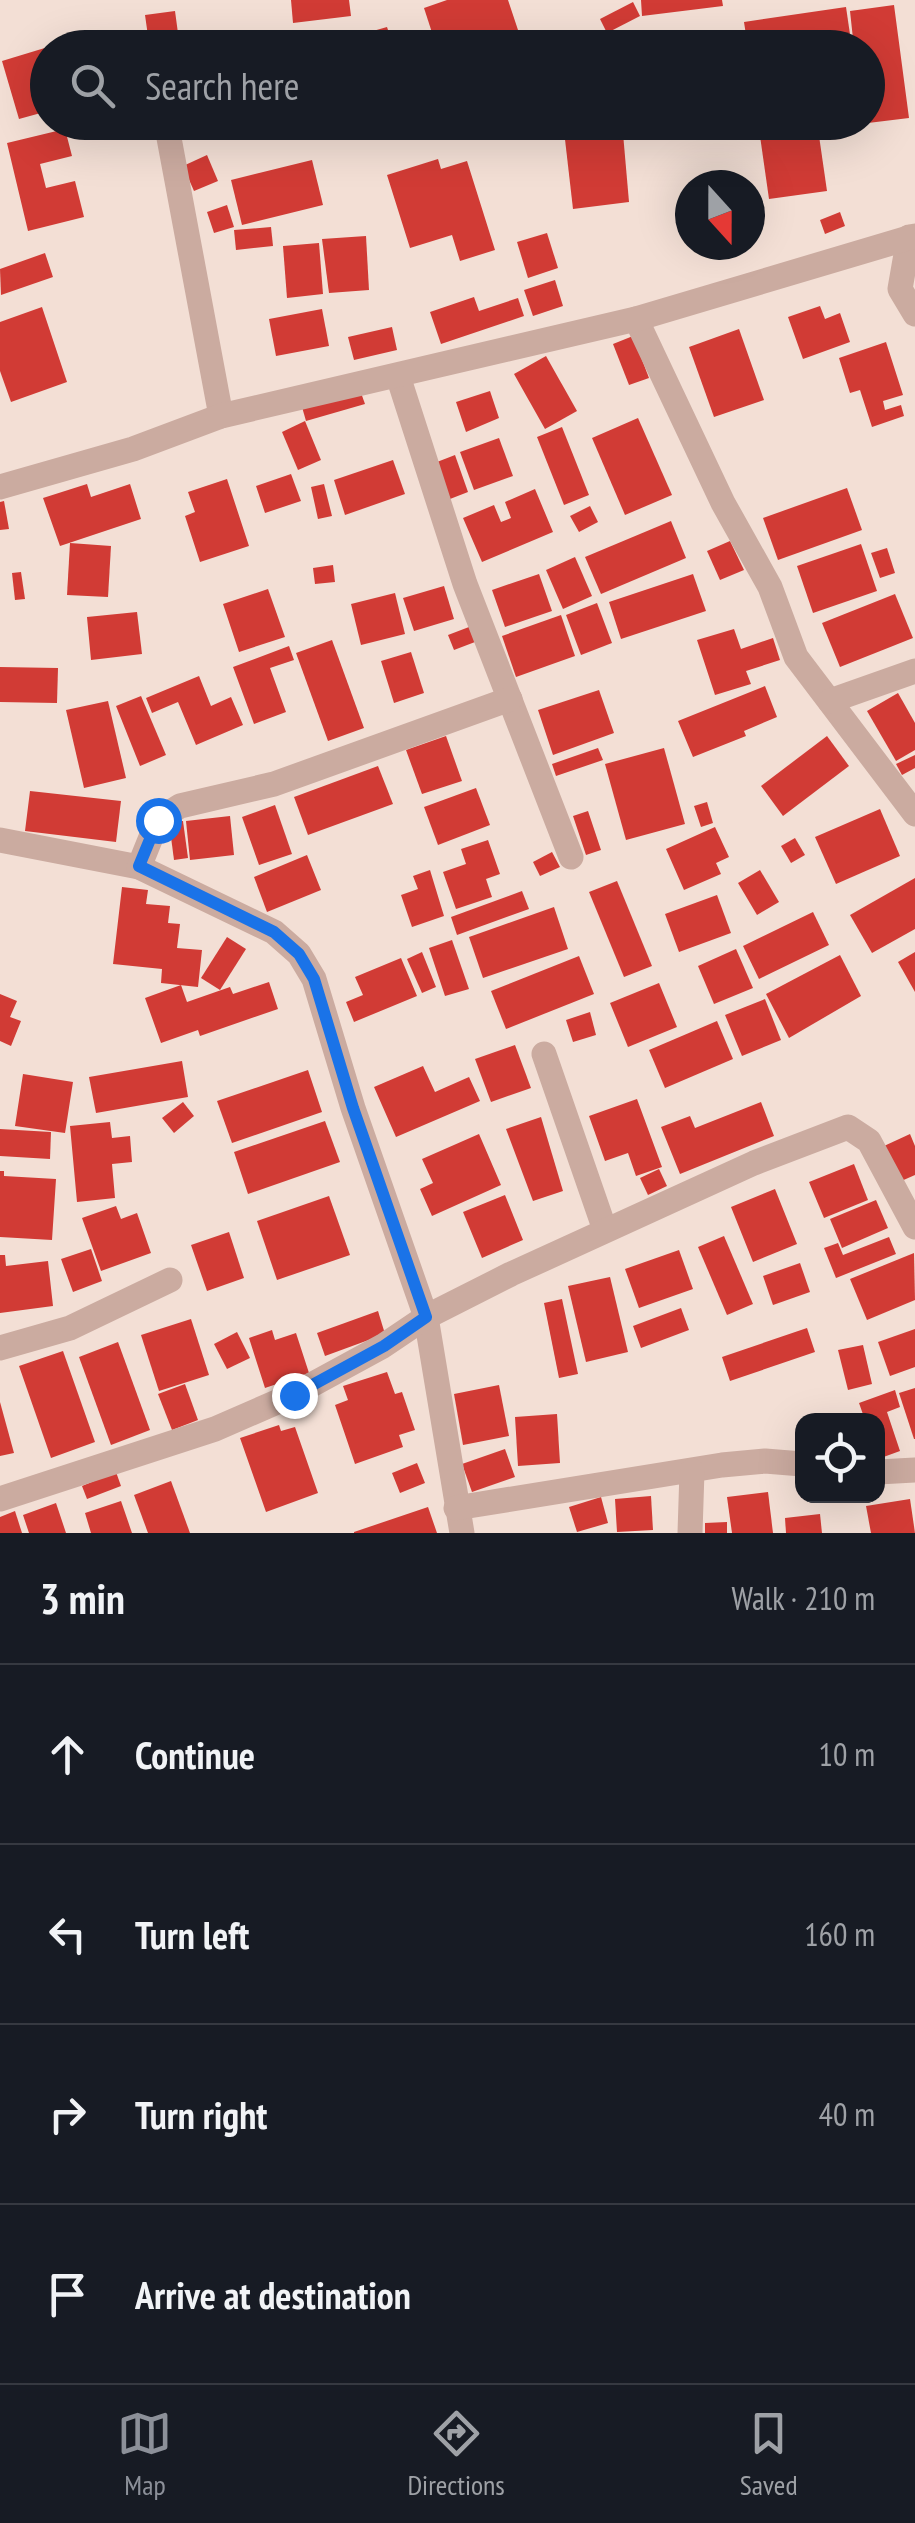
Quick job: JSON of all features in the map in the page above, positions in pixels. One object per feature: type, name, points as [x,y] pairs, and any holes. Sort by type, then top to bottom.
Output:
[{"type":"street","points":[[169,140],[221,416]]},
{"type":"street","points":[[0,487],[133,449],[221,416],[636,319],[912,236],[900,289],[915,314]]},
{"type":"street","points":[[636,319],[724,503],[770,587],[796,657],[915,814]]},
{"type":"street","points":[[398,376],[465,584],[571,857]]},
{"type":"street","points":[[830,700],[915,671]]},
{"type":"street","points":[[139,866],[158,820],[180,806],[274,784],[510,699]]},
{"type":"street","points":[[0,840],[139,866],[274,932],[299,954],[314,979],[353,1108],[426,1317],[459,1520],[692,1470],[764,1461],[795,1463]]},
{"type":"street","points":[[544,1054],[605,1230]]},
{"type":"street","points":[[0,1499],[214,1429],[294,1395],[384,1346],[426,1317],[605,1230],[754,1163],[848,1127],[869,1141],[909,1199],[915,1227]]},
{"type":"street","points":[[0,1348],[70,1328],[170,1280]]},
{"type":"street","points":[[690,1533],[692,1470]]},
{"type":"street","points":[[885,1472],[915,1470]]},
{"type":"building","points":[[291,0],[349,0],[351,16],[293,23]]},
{"type":"building","points":[[447,0],[508,0],[518,30],[431,30],[424,8]]},
{"type":"building","points":[[641,0],[722,0],[723,6],[642,16]]},
{"type":"building","points":[[633,2],[640,16],[613,30],[606,30],[600,19]]},
{"type":"building","points":[[894,5],[909,118],[885,121],[885,30],[852,30],[850,11]]},
{"type":"building","points":[[846,7],[849,30],[745,30],[744,22]]},
{"type":"building","points":[[175,11],[178,30],[147,30],[145,15]]},
{"type":"building","points":[[30,52],[30,116],[19,119],[2,61]]},
{"type":"building","points":[[30,137],[68,140],[72,156],[40,164],[46,188],[75,181],[84,217],[28,231],[7,143]]},
{"type":"building","points":[[565,140],[624,140],[629,202],[573,209]]},
{"type":"building","points":[[761,140],[820,140],[827,191],[769,199]]},
{"type":"building","points":[[207,155],[218,181],[194,191],[183,166]]},
{"type":"building","points":[[438,159],[441,169],[467,161],[495,250],[460,261],[452,235],[410,248],[387,175]]},
{"type":"building","points":[[312,160],[323,205],[242,225],[231,180]]},
{"type":"building","points":[[227,205],[234,227],[214,233],[207,212]]},
{"type":"building","points":[[840,212],[845,226],[825,234],[820,220]]},
{"type":"building","points":[[271,227],[273,246],[236,250],[234,230]]},
{"type":"building","points":[[547,233],[558,268],[528,278],[517,242]]},
{"type":"building","points":[[366,236],[369,290],[329,293],[322,239]]},
{"type":"building","points":[[319,243],[323,294],[287,298],[283,246]]},
{"type":"building","points":[[45,253],[53,277],[1,295],[0,269]]},
{"type":"building","points":[[555,280],[563,306],[533,316],[524,290]]},
{"type":"building","points":[[474,297],[479,311],[518,298],[524,316],[441,344],[430,312]]},
{"type":"building","points":[[820,306],[825,319],[840,313],[850,342],[803,359],[788,317]]},
{"type":"building","points":[[42,307],[67,382],[11,402],[0,371],[0,322]]},
{"type":"building","points":[[322,309],[329,346],[276,356],[269,319]]},
{"type":"building","points":[[392,327],[397,350],[354,360],[348,337]]},
{"type":"building","points":[[739,329],[764,400],[714,417],[689,347]]},
{"type":"building","points":[[633,336],[649,378],[629,385],[613,344]]},
{"type":"building","points":[[886,342],[903,395],[883,401],[885,410],[901,405],[904,416],[872,427],[860,390],[850,393],[839,358]]},
{"type":"building","points":[[546,356],[577,411],[545,429],[514,374]]},
{"type":"building","points":[[360,390],[365,404],[306,421],[302,407]]},
{"type":"building","points":[[490,391],[499,418],[466,432],[456,402]]},
{"type":"building","points":[[638,418],[672,495],[625,515],[592,438]]},
{"type":"building","points":[[305,421],[321,460],[298,470],[282,432]]},
{"type":"building","points":[[562,427],[589,495],[564,505],[537,437]]},
{"type":"building","points":[[499,438],[513,476],[474,490],[460,452]]},
{"type":"building","points":[[455,455],[468,492],[450,499],[437,462]]},
{"type":"building","points":[[393,460],[405,494],[345,515],[334,480]]},
{"type":"building","points":[[291,474],[301,501],[265,513],[256,486]]},
{"type":"building","points":[[227,479],[249,546],[200,562],[185,516],[195,512],[188,492]]},
{"type":"building","points":[[87,484],[91,497],[130,484],[141,519],[60,546],[43,498]]},
{"type":"building","points":[[324,484],[332,516],[318,519],[311,487]]},
{"type":"building","points":[[847,488],[862,530],[778,560],[763,518]]},
{"type":"building","points":[[535,489],[553,532],[482,562],[463,518],[494,505],[501,522],[511,518],[505,502]]},
{"type":"building","points":[[4,501],[9,529],[0,530],[0,502]]},
{"type":"building","points":[[590,506],[598,522],[579,532],[570,516]]},
{"type":"building","points":[[671,521],[686,558],[601,594],[585,557]]},
{"type":"building","points":[[730,541],[744,570],[720,580],[707,551]]},
{"type":"building","points":[[70,543],[111,546],[108,597],[67,595]]},
{"type":"building","points":[[861,544],[877,591],[813,613],[797,566]]},
{"type":"building","points":[[887,548],[895,573],[880,578],[871,553]]},
{"type":"building","points":[[575,557],[592,596],[563,609],[546,570]]},
{"type":"building","points":[[333,565],[335,582],[315,584],[313,568]]},
{"type":"building","points":[[21,572],[25,599],[15,600],[12,573]]},
{"type":"building","points":[[539,574],[552,611],[505,627],[492,590]]},
{"type":"building","points":[[693,574],[706,611],[621,639],[609,602]]},
{"type":"building","points":[[444,586],[454,619],[414,631],[403,598]]},
{"type":"building","points":[[268,589],[285,637],[239,652],[223,604]]},
{"type":"building","points":[[395,593],[405,634],[361,645],[351,604]]},
{"type":"building","points":[[895,594],[913,638],[840,667],[822,623]]},
{"type":"building","points":[[597,603],[612,643],[581,655],[566,615]]},
{"type":"building","points":[[137,612],[142,654],[91,660],[87,617]]},
{"type":"building","points":[[561,615],[575,656],[516,677],[502,636]]},
{"type":"building","points":[[469,627],[475,642],[454,650],[448,635]]},
{"type":"building","points":[[734,629],[741,649],[773,638],[780,660],[746,671],[751,684],[715,695],[697,640]]},
{"type":"building","points":[[332,640],[364,728],[328,741],[296,653]]},
{"type":"building","points":[[289,646],[294,660],[270,668],[286,712],[254,724],[233,667]]},
{"type":"building","points":[[411,652],[424,693],[394,703],[381,661]]},
{"type":"building","points":[[0,667],[58,668],[57,703],[0,702]]},
{"type":"building","points":[[199,676],[211,706],[231,697],[243,725],[196,745],[178,702],[152,713],[146,698]]},
{"type":"building","points":[[765,686],[777,717],[744,731],[746,736],[693,757],[678,721]]},
{"type":"building","points":[[599,690],[614,733],[553,755],[538,710]]},
{"type":"building","points":[[898,693],[915,723],[915,750],[896,761],[867,711]]},
{"type":"building","points":[[141,696],[166,755],[140,766],[116,706]]},
{"type":"building","points":[[108,701],[126,778],[84,788],[66,710]]},
{"type":"building","points":[[446,736],[462,781],[422,794],[406,750]]},
{"type":"building","points":[[827,736],[849,766],[783,816],[761,786]]},
{"type":"building","points":[[598,748],[603,760],[556,776],[552,764]]},
{"type":"building","points":[[664,748],[685,824],[626,840],[605,764]]},
{"type":"building","points":[[915,755],[915,768],[902,775],[896,764]]},
{"type":"building","points":[[378,766],[393,804],[308,835],[294,797]]},
{"type":"building","points":[[476,788],[490,825],[438,845],[424,807]]},
{"type":"building","points":[[30,791],[121,801],[116,842],[25,831]]},
{"type":"building","points":[[707,802],[713,823],[701,827],[694,806]]},
{"type":"building","points":[[275,805],[292,854],[259,865],[242,817]]},
{"type":"building","points":[[880,809],[900,856],[836,884],[815,837]]},
{"type":"building","points":[[588,811],[601,850],[586,855],[573,816]]},
{"type":"building","points":[[230,816],[234,855],[190,860],[186,821]]},
{"type":"building","points":[[183,821],[188,858],[174,860],[169,822]]},
{"type":"building","points":[[715,827],[729,857],[716,863],[721,874],[684,890],[666,849]]},
{"type":"building","points":[[795,838],[805,855],[791,863],[781,846]]},
{"type":"building","points":[[488,840],[500,874],[486,879],[492,897],[456,909],[443,872],[466,864],[461,849]]},
{"type":"building","points":[[552,852],[560,867],[540,876],[533,862]]},
{"type":"building","points":[[307,855],[321,890],[267,912],[254,877]]},
{"type":"building","points":[[430,870],[444,916],[412,927],[401,895],[418,889],[413,876]]},
{"type":"building","points":[[760,870],[779,902],[757,915],[738,883]]},
{"type":"building","points":[[915,878],[915,929],[872,953],[850,915]]},
{"type":"building","points":[[617,881],[652,966],[624,977],[589,892]]},
{"type":"building","points":[[122,887],[148,890],[146,904],[170,906],[168,923],[180,924],[177,948],[202,950],[198,987],[161,983],[162,969],[113,964]]},
{"type":"building","points":[[522,891],[529,909],[457,935],[451,917]]},
{"type":"building","points":[[717,895],[731,933],[679,952],[665,914]]},
{"type":"building","points":[[554,907],[568,949],[483,978],[469,937]]},
{"type":"building","points":[[813,912],[829,945],[759,979],[743,946]]},
{"type":"building","points":[[227,937],[246,949],[220,990],[201,978]]},
{"type":"building","points":[[452,940],[469,989],[445,996],[429,948]]},
{"type":"building","points":[[736,949],[753,988],[714,1004],[698,966]]},
{"type":"building","points":[[422,952],[436,987],[422,993],[407,959]]},
{"type":"building","points":[[915,952],[915,992],[898,962]]},
{"type":"building","points":[[840,955],[861,996],[789,1038],[766,994]]},
{"type":"building","points":[[579,956],[594,994],[506,1029],[491,991]]},
{"type":"building","points":[[401,958],[417,996],[354,1022],[346,1002],[363,995],[355,977]]},
{"type":"building","points":[[269,982],[278,1009],[200,1036],[198,1030],[161,1043],[145,998],[181,985],[187,1002],[230,987],[233,994]]},
{"type":"building","points":[[659,983],[677,1027],[628,1047],[610,1003]]},
{"type":"building","points":[[0,994],[17,1001],[10,1017],[21,1021],[11,1046],[0,1041]]},
{"type":"building","points":[[765,999],[781,1040],[742,1056],[725,1015]]},
{"type":"building","points":[[590,1012],[596,1035],[573,1042],[566,1020]]},
{"type":"building","points":[[717,1021],[733,1059],[665,1088],[649,1050]]},
{"type":"building","points":[[515,1045],[531,1088],[491,1102],[475,1059]]},
{"type":"building","points":[[182,1061],[188,1097],[96,1113],[89,1077]]},
{"type":"building","points":[[423,1066],[435,1092],[469,1077],[480,1101],[396,1137],[374,1087]]},
{"type":"building","points":[[308,1070],[322,1112],[232,1143],[217,1101]]},
{"type":"building","points":[[23,1074],[73,1082],[65,1133],[15,1126]]},
{"type":"building","points":[[637,1099],[662,1167],[636,1176],[628,1153],[605,1161],[589,1116]]},
{"type":"building","points":[[183,1102],[194,1116],[174,1133],[162,1118]]},
{"type":"building","points":[[761,1102],[774,1136],[680,1174],[661,1127],[690,1116],[695,1128]]},
{"type":"building","points":[[541,1117],[563,1191],[533,1201],[506,1129]]},
{"type":"building","points":[[325,1121],[340,1162],[248,1194],[234,1152]]},
{"type":"building","points":[[110,1122],[112,1138],[130,1136],[132,1162],[112,1164],[115,1198],[77,1202],[70,1126]]},
{"type":"building","points":[[0,1129],[51,1132],[50,1159],[0,1156]]},
{"type":"building","points":[[479,1134],[501,1185],[432,1216],[420,1189],[433,1183],[422,1159]]},
{"type":"building","points":[[910,1134],[915,1146],[915,1175],[899,1182],[884,1146]]},
{"type":"building","points":[[854,1164],[868,1200],[824,1218],[809,1182]]},
{"type":"building","points":[[659,1169],[667,1186],[648,1195],[640,1178]]},
{"type":"building","points":[[0,1171],[4,1171],[4,1176],[56,1179],[52,1240],[0,1237]]},
{"type":"building","points":[[775,1189],[797,1244],[753,1262],[731,1207]]},
{"type":"building","points":[[505,1195],[523,1240],[482,1258],[463,1212]]},
{"type":"building","points":[[329,1196],[350,1255],[277,1280],[257,1221]]},
{"type":"building","points":[[876,1200],[888,1228],[842,1248],[830,1219]]},
{"type":"building","points":[[116,1206],[121,1219],[137,1213],[151,1253],[101,1271],[82,1218]]},
{"type":"building","points":[[229,1232],[244,1278],[207,1291],[191,1245]]},
{"type":"building","points":[[724,1236],[753,1304],[727,1315],[698,1247]]},
{"type":"building","points":[[889,1237],[896,1254],[836,1278],[824,1248],[838,1243],[843,1255]]},
{"type":"building","points":[[91,1249],[102,1281],[73,1292],[61,1259]]},
{"type":"building","points":[[679,1250],[693,1289],[639,1308],[625,1269]]},
{"type":"building","points":[[914,1253],[915,1300],[867,1320],[850,1279]]},
{"type":"building","points":[[0,1255],[5,1255],[6,1266],[48,1261],[53,1306],[0,1313]]},
{"type":"building","points":[[800,1263],[810,1292],[773,1305],[763,1276]]},
{"type":"building","points":[[610,1277],[628,1352],[586,1362],[568,1286]]},
{"type":"building","points":[[562,1299],[578,1374],[559,1378],[544,1303]]},
{"type":"building","points":[[681,1308],[689,1330],[641,1348],[633,1326]]},
{"type":"building","points":[[378,1311],[385,1334],[325,1356],[317,1333]]},
{"type":"building","points":[[191,1319],[209,1375],[159,1391],[141,1335]]},
{"type":"building","points":[[807,1328],[815,1352],[730,1381],[722,1357]]},
{"type":"building","points":[[915,1329],[915,1367],[890,1376],[878,1342]]},
{"type":"building","points":[[272,1330],[275,1340],[296,1333],[309,1373],[265,1388],[249,1338]]},
{"type":"building","points":[[237,1332],[250,1358],[227,1369],[214,1344]]},
{"type":"building","points":[[118,1342],[150,1430],[111,1445],[79,1357]]},
{"type":"building","points":[[863,1345],[872,1384],[848,1390],[838,1350]]},
{"type":"building","points":[[63,1351],[95,1442],[51,1458],[19,1366]]},
{"type":"building","points":[[387,1372],[395,1394],[402,1392],[415,1430],[399,1435],[403,1447],[355,1464],[335,1405],[348,1400],[343,1386]]},
{"type":"building","points":[[185,1384],[198,1420],[172,1430],[158,1394]]},
{"type":"building","points":[[499,1385],[509,1436],[463,1445],[454,1394]]},
{"type":"building","points":[[915,1388],[915,1439],[914,1439],[899,1393]]},
{"type":"building","points":[[895,1390],[900,1407],[887,1412],[900,1451],[885,1456],[885,1413],[863,1413],[859,1403]]},
{"type":"building","points":[[0,1402],[14,1453],[0,1456]]},
{"type":"building","points":[[557,1414],[560,1463],[518,1466],[515,1417]]},
{"type":"building","points":[[279,1425],[281,1431],[295,1427],[318,1493],[266,1512],[240,1438]]},
{"type":"building","points":[[505,1449],[515,1477],[472,1492],[462,1464]]},
{"type":"building","points":[[417,1463],[425,1483],[400,1493],[392,1473]]},
{"type":"building","points":[[116,1472],[121,1486],[87,1499],[82,1486]]},
{"type":"building","points":[[171,1481],[190,1533],[148,1533],[134,1495]]},
{"type":"building","points":[[768,1492],[773,1533],[732,1533],[727,1497]]},
{"type":"building","points":[[651,1496],[653,1530],[617,1532],[615,1499]]},
{"type":"building","points":[[601,1497],[608,1523],[577,1532],[569,1507]]},
{"type":"building","points":[[910,1499],[915,1533],[871,1533],[866,1506]]},
{"type":"building","points":[[121,1501],[132,1533],[91,1533],[85,1513]]},
{"type":"building","points":[[56,1503],[66,1533],[29,1533],[23,1515]]},
{"type":"building","points":[[428,1507],[437,1533],[354,1533],[354,1532]]},
{"type":"building","points":[[15,1511],[22,1533],[0,1533],[0,1517]]},
{"type":"building","points":[[820,1514],[822,1533],[786,1533],[785,1518]]},
{"type":"building","points":[[727,1522],[727,1533],[705,1533],[705,1523]]},
{"type":"route","points":[[158,820],[139,866],[274,932],[299,954],[314,979],[353,1108],[426,1317],[384,1346],[294,1395]]}]
